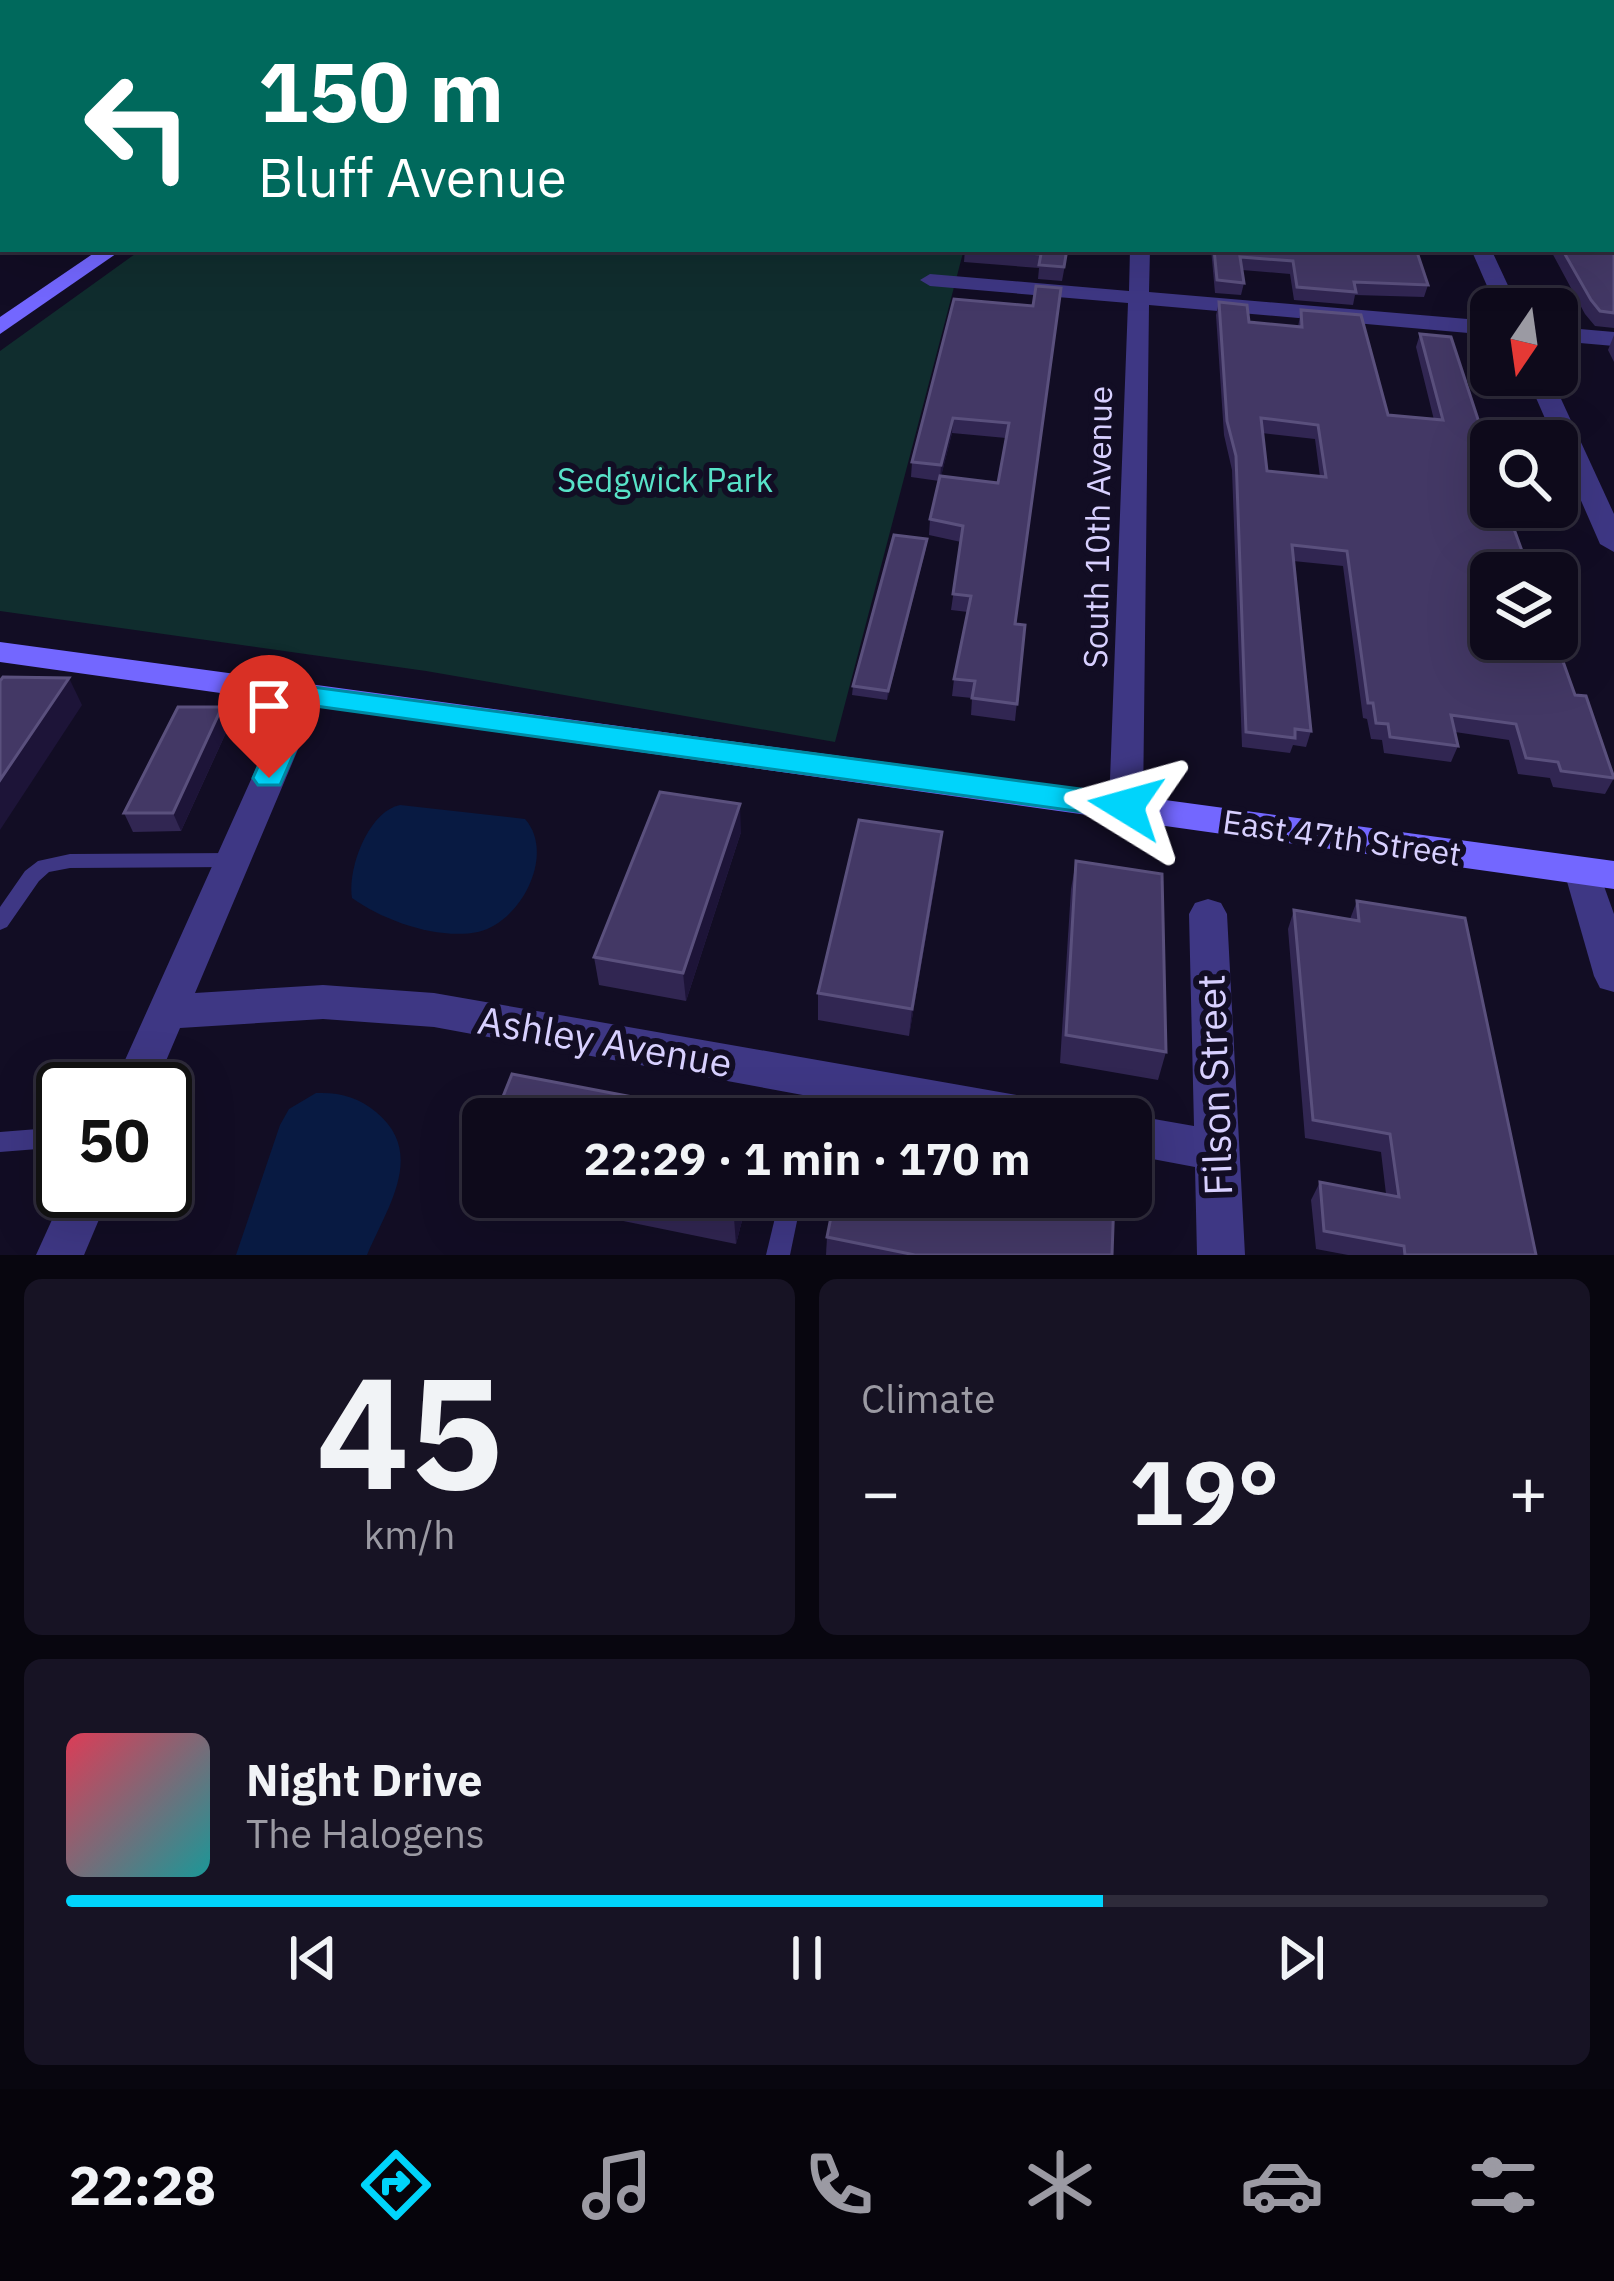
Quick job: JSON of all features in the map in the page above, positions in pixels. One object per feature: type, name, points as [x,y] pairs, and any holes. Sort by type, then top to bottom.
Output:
[{"type":"main road","points":[[0,327],[108,252]]},
{"type":"main road","name":"East 47th Street","points":[[0,652],[1598,873]]},
{"type":"street","name":"South 10th Avenue","points":[[1126,806],[1140,252]]},
{"type":"street","points":[[1481,252],[1498,288]]},
{"type":"street","points":[[930,280],[1470,326]]},
{"type":"street","points":[[1578,336],[1614,339]]},
{"type":"street","points":[[1547,396],[1614,544]]},
{"type":"street","points":[[145,1062],[305,695]]},
{"type":"street","points":[[1598,873],[1614,976]]},
{"type":"street","name":"Filson Street","points":[[1208,914],[1221,1255]]},
{"type":"street","name":"Ashley Avenue","points":[[166,1012],[251,1004],[379,1004],[807,1098]]},
{"type":"street","points":[[1152,1139],[1217,1151]]},
{"type":"street","points":[[60,1255],[76,1218]]},
{"type":"lane","points":[[0,922],[44,866],[70,861],[233,860]]},
{"type":"lane","points":[[0,1142],[36,1139]]},
{"type":"lane","points":[[778,1255],[786,1218]]},
{"type":"green space","name":"Sedgwick Park","points":[[138,252],[963,252],[835,742],[426,671],[0,611],[0,351]]},
{"type":"water","points":[[400,805],[525,819],[534,833],[535,867],[508,915],[478,932],[446,933],[395,921],[352,898],[362,842],[379,818]]},
{"type":"water","points":[[316,1093],[348,1096],[369,1107],[391,1128],[399,1145],[398,1181],[367,1255],[236,1255],[280,1125],[289,1109]]},
{"type":"building","points":[[1015,252],[1066,252],[1064,267],[1039,265],[1041,254]]},
{"type":"building","points":[[1214,252],[1417,252],[1428,285],[1354,282],[1356,292],[1297,287],[1293,261],[1240,257],[1244,283],[1217,280]]},
{"type":"building","points":[[1564,252],[1614,252],[1614,313],[1600,311]]},
{"type":"building","points":[[1036,286],[1061,288],[1015,624],[1025,625],[1017,704],[972,698],[975,681],[954,679],[971,596],[953,594],[963,526],[930,519],[940,476],[998,483],[1009,423],[953,418],[941,465],[912,462],[954,299],[1033,306]]},
{"type":"building","points":[[1219,302],[1247,305],[1249,322],[1302,327],[1301,310],[1361,315],[1388,415],[1443,420],[1420,334],[1451,337],[1478,420],[1470,420],[1470,528],[1514,528],[1522,552],[1470,552],[1470,660],[1562,660],[1575,695],[1586,696],[1614,778],[1561,771],[1558,762],[1526,758],[1516,724],[1451,715],[1458,746],[1390,737],[1388,724],[1376,723],[1373,703],[1368,703],[1347,551],[1292,545],[1311,731],[1295,729],[1295,738],[1246,732],[1236,456],[1227,421]],"holes":[[[1261,418],[1318,425],[1326,477],[1267,471]]]},
{"type":"building","points":[[894,535],[927,539],[888,691],[853,686]]},
{"type":"building","points":[[3,677],[69,678],[0,780],[0,681]]},
{"type":"building","points":[[178,707],[222,707],[173,813],[124,813]]},
{"type":"building","points":[[660,792],[740,804],[683,973],[594,957]]},
{"type":"building","points":[[859,820],[942,832],[912,1009],[818,993]]},
{"type":"building","points":[[1076,861],[1162,874],[1166,1052],[1066,1035]]},
{"type":"building","points":[[1357,901],[1465,918],[1536,1255],[1405,1255],[1404,1246],[1324,1231],[1320,1182],[1399,1197],[1390,1134],[1313,1120],[1294,910],[1359,921]]},
{"type":"building","points":[[512,1074],[638,1098],[502,1098]]},
{"type":"building","points":[[831,1218],[1113,1218],[1112,1255],[915,1255],[827,1237]]},
{"type":"route","points":[[269,778],[305,695],[1126,806]]}]
